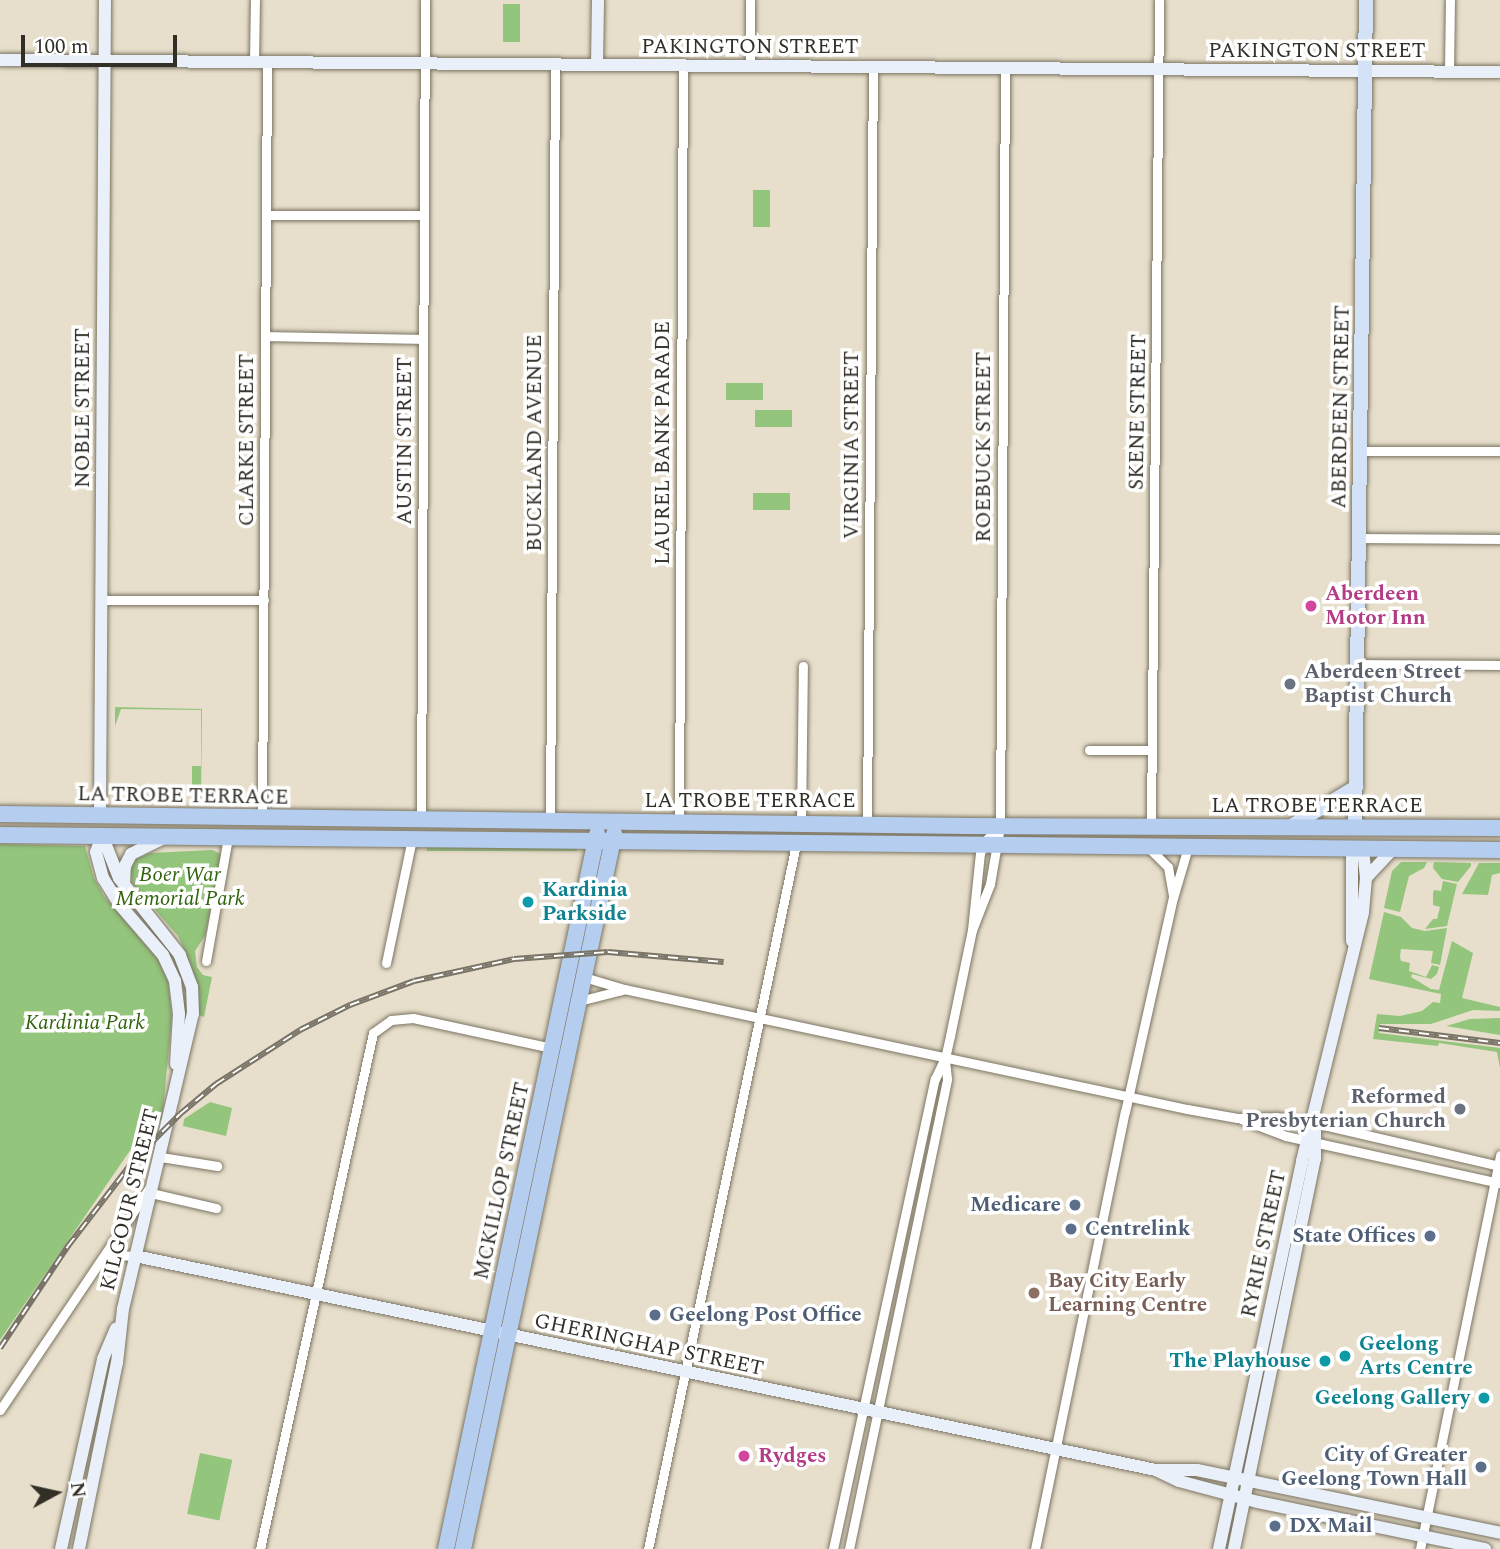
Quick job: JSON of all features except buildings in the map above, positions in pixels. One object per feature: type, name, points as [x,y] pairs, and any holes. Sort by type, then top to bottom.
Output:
[{"type":"highway","name":"LA TROBE TERRACE","points":[[0,814],[1000,826],[1356,823],[1500,828]]},
{"type":"highway","points":[[100,816],[102,835]]},
{"type":"highway","name":"MCKILLOP STREET","points":[[463,1549],[552,1048],[608,821]]},
{"type":"highway","points":[[1356,823],[1358,848]]},
{"type":"highway","name":"LA TROBE TERRACE","points":[[0,835],[1500,850]]},
{"type":"highway","name":"MCKILLOP STREET","points":[[446,1549],[579,1000],[604,841]]},
{"type":"highway","points":[[552,1048],[561,1042],[573,986],[584,977]]},
{"type":"main road","name":"ABERDEEN STREET","points":[[1356,823],[1366,0]]},
{"type":"main road","points":[[1293,825],[1356,787]]},
{"type":"street","name":"NOBLE STREET","points":[[100,816],[105,0]]},
{"type":"street","name":"CLARKE STREET","points":[[255,0],[261,62],[267,215],[262,818]]},
{"type":"street","name":"AUSTIN STREET","points":[[421,819],[425,0]]},
{"type":"street","points":[[597,65],[598,0]]},
{"type":"street","points":[[750,0],[750,66]]},
{"type":"street","name":"SKENE STREET","points":[[1151,825],[1159,0]]},
{"type":"street","points":[[1449,71],[1450,0]]},
{"type":"street","name":"PAKINGTON STREET","points":[[0,60],[1500,72]]},
{"type":"street","name":"BUCKLAND AVENUE","points":[[550,821],[555,64]]},
{"type":"street","name":"LAUREL BANK PARADE","points":[[678,821],[683,65]]},
{"type":"street","name":"VIRGINIA STREET","points":[[867,823],[873,67]]},
{"type":"street","name":"ROEBUCK STREET","points":[[991,845],[1000,826],[1001,798],[1005,68]]},
{"type":"street","points":[[267,215],[424,215]]},
{"type":"street","points":[[266,336],[423,339]]},
{"type":"street","points":[[1362,451],[1500,451]]},
{"type":"street","points":[[1360,538],[1500,539]]},
{"type":"street","points":[[100,600],[264,600]]},
{"type":"street","points":[[1357,664],[1500,665]]},
{"type":"street","points":[[801,822],[803,666]]},
{"type":"street","points":[[1089,750],[1152,750]]},
{"type":"street","points":[[833,1549],[936,1077],[945,1058],[972,930],[978,864],[1000,826]]},
{"type":"street","name":"KILGOUR STREET","points":[[79,1549],[117,1363],[123,1309],[193,1014],[192,988],[172,942],[124,884],[102,835]]},
{"type":"street","name":"KILGOUR STREET","points":[[102,835],[96,852],[103,878],[120,905],[163,955],[175,981],[179,1014],[174,1100]]},
{"type":"street","points":[[124,884],[125,866],[130,855],[165,838]]},
{"type":"street","points":[[206,961],[228,838]]},
{"type":"street","points":[[386,963],[412,839]]},
{"type":"street","points":[[648,1549],[796,844]]},
{"type":"street","points":[[972,930],[988,893],[991,845]]},
{"type":"street","points":[[1147,846],[1168,867],[1173,898]]},
{"type":"street","points":[[1035,1549],[1076,1342],[1173,898],[1188,847]]},
{"type":"street","name":"RYRIE STREET","points":[[1234,1549],[1300,1238],[1314,1120],[1363,912],[1366,878],[1358,848]]},
{"type":"street","name":"RYRIE STREET","points":[[1353,951],[1358,848]]},
{"type":"street","points":[[1366,878],[1394,849]]},
{"type":"street","points":[[584,977],[624,989],[758,1018],[1237,1118],[1271,1132],[1311,1142],[1498,1182]]},
{"type":"street","points":[[579,1000],[624,989]]},
{"type":"street","points":[[260,1549],[373,1033],[391,1020],[413,1018],[552,1048]]},
{"type":"street","points":[[849,1549],[947,1079],[945,1058]]},
{"type":"street","points":[[1237,1118],[1314,1120],[1499,1165]]},
{"type":"street","name":"RYRIE STREET","points":[[1219,1549],[1311,1142]]},
{"type":"street","points":[[1409,1164],[1414,1145]]},
{"type":"street","points":[[1421,1543],[1498,1182],[1500,1155]]},
{"type":"street","points":[[161,1157],[215,1169]]},
{"type":"street","points":[[0,1410],[155,1180]]},
{"type":"street","points":[[151,1193],[216,1208]]},
{"type":"street","points":[[100,1263],[115,1255],[135,1256]]},
{"type":"street","name":"GHERINGHAP STREET","points":[[135,1256],[1156,1470],[1179,1481],[1245,1499],[1366,1522],[1421,1543],[1485,1549]]},
{"type":"street","name":"KILGOUR STREET","points":[[61,1549],[103,1359],[123,1309]]},
{"type":"street","points":[[87,1430],[102,1433]]},
{"type":"street","name":"GHERINGHAP STREET","points":[[1156,1470],[1186,1468],[1500,1533]]},
{"type":"street","points":[[69,1518],[84,1522]]},
{"type":"green space","points":[[503,4],[520,4],[520,42],[503,42]]},
{"type":"green space","points":[[753,190],[770,190],[770,227],[753,227]]},
{"type":"green space","points":[[726,383],[763,383],[763,400],[726,400]]},
{"type":"green space","points":[[755,410],[792,410],[792,427],[755,427]]},
{"type":"green space","points":[[753,493],[790,493],[790,510],[753,510]]},
{"type":"green space","points":[[115,707],[202,709],[201,803],[192,803],[192,766],[201,766],[201,710],[121,709],[115,726]]},
{"type":"green space","name":"Kardinia Park","points":[[0,844],[85,846],[94,878],[104,896],[158,959],[168,980],[172,1016],[162,1121],[153,1117],[0,1340]]},
{"type":"green space","points":[[427,847],[577,847],[577,851],[427,851]]},
{"type":"green space","name":"Boer War Memorial Park","points":[[212,850],[221,854],[222,859],[205,936],[195,951],[197,967],[203,975],[212,977],[204,1017],[199,1015],[198,987],[178,936],[133,884],[130,871],[134,860],[150,853]]},
{"type":"green space","points":[[1401,862],[1427,862],[1424,868],[1409,876],[1400,912],[1384,908],[1392,871]]},
{"type":"green space","points":[[1434,862],[1471,863],[1471,866],[1458,882],[1442,879],[1433,868]]},
{"type":"green space","points":[[1479,863],[1500,863],[1500,873],[1492,875],[1488,895],[1462,894]]},
{"type":"green space","points":[[1443,881],[1457,884],[1447,926],[1425,929],[1433,919],[1437,919],[1440,907],[1433,905],[1433,894],[1434,890],[1441,891]]},
{"type":"green space","points":[[1384,912],[1401,917],[1412,928],[1425,931],[1447,928],[1440,965],[1431,963],[1433,951],[1401,949],[1401,961],[1410,963],[1409,971],[1426,977],[1432,965],[1439,967],[1437,974],[1431,979],[1412,974],[1411,977],[1431,989],[1439,990],[1452,941],[1473,953],[1462,998],[1500,1007],[1500,1011],[1473,1010],[1431,1024],[1380,1024],[1379,1033],[1500,1048],[1500,1068],[1497,1052],[1439,1043],[1438,1046],[1373,1039],[1377,1014],[1400,1016],[1422,1011],[1433,1002],[1440,1003],[1441,994],[1369,979]]},
{"type":"green space","points":[[1500,1018],[1500,1035],[1446,1026],[1470,1019]]},
{"type":"green space","points":[[210,1102],[232,1108],[226,1136],[183,1126],[184,1119]]},
{"type":"green space","points":[[200,1453],[232,1460],[219,1521],[187,1514]]},
{"type":"railway","points":[[0,1348],[68,1246],[134,1160],[180,1114],[216,1084],[300,1030],[350,1005],[414,981],[514,959],[608,952],[724,962]]},
{"type":"railway","points":[[1379,1028],[1500,1043]]},
{"type":"place","name":"Aberdeen Motor Inn","points":[[1311,606]]},
{"type":"place","name":"Aberdeen Street Baptist Church","points":[[1290,684]]},
{"type":"place","name":"Kardinia Parkside","points":[[528,902]]},
{"type":"place","name":"Reformed Presbyterian Church","points":[[1460,1109]]},
{"type":"place","name":"Medicare","points":[[1075,1205]]},
{"type":"place","name":"Centrelink","points":[[1071,1229]]},
{"type":"place","name":"State Offices","points":[[1430,1236]]},
{"type":"place","name":"Bay City Early Learning Centre","points":[[1034,1293]]},
{"type":"place","name":"Geelong Post Office","points":[[655,1315]]},
{"type":"place","name":"Geelong Arts Centre","points":[[1345,1356]]},
{"type":"place","name":"The Playhouse","points":[[1325,1361]]},
{"type":"place","name":"Geelong Gallery","points":[[1484,1398]]},
{"type":"place","name":"Rydges","points":[[744,1456]]},
{"type":"place","name":"City of Greater Geelong Town Hall","points":[[1481,1467]]},
{"type":"place","name":"DX Mail","points":[[1275,1526]]}]
